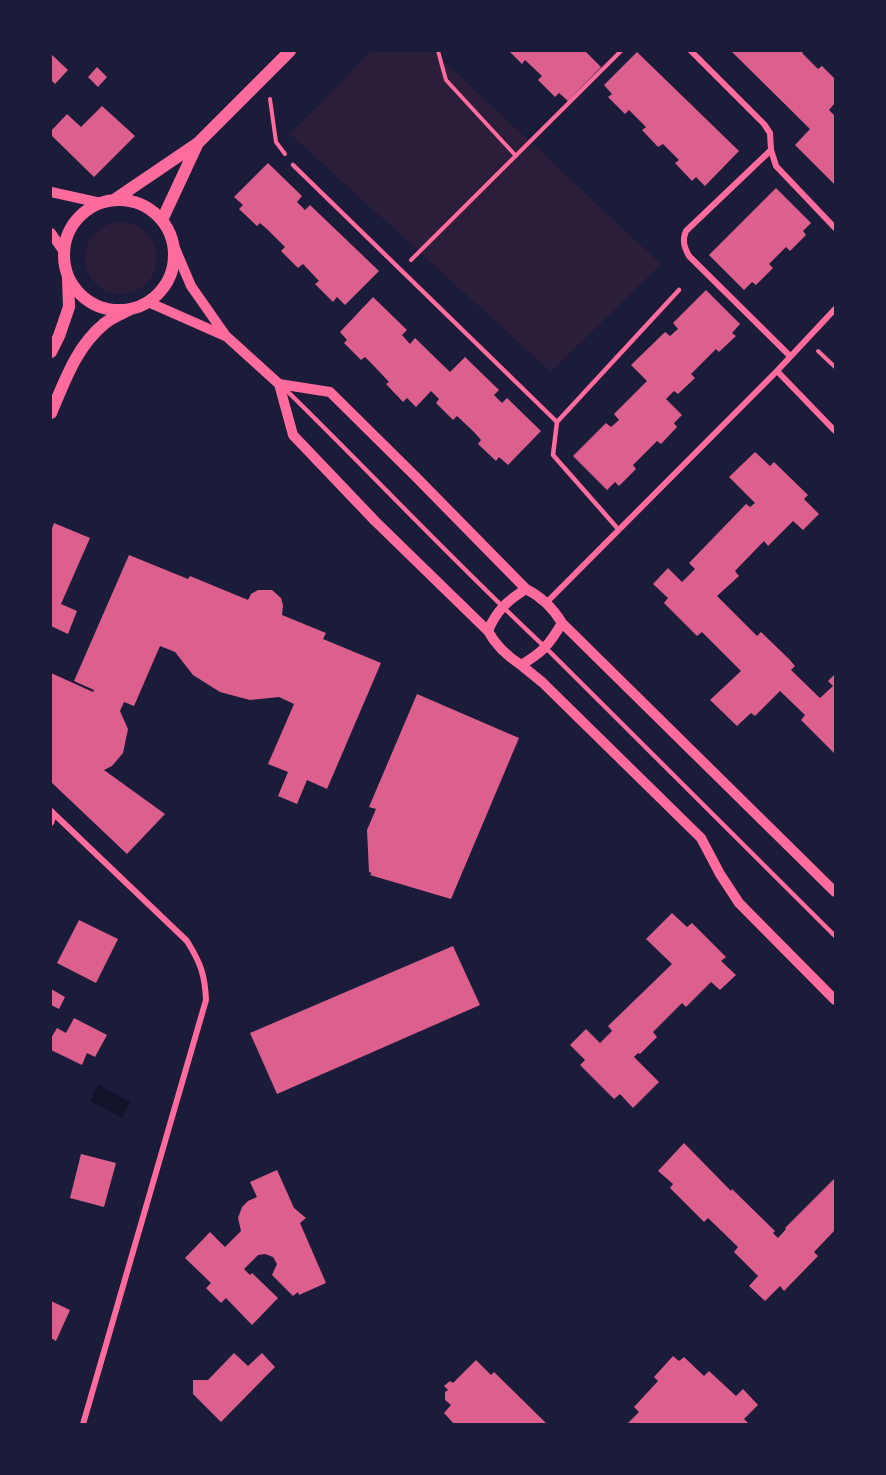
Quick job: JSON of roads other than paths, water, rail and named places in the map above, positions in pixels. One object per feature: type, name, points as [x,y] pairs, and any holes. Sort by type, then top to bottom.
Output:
[{"type":"main road","points":[[114,200],[198,143],[290,51]]},
{"type":"main road","points":[[162,220],[198,143]]},
{"type":"main road","points":[[51,352],[69,307],[68,276],[64,252],[66,239],[79,217],[89,208],[114,200],[128,200],[152,210],[170,233],[174,246],[174,262],[169,278],[148,302],[105,323],[83,345],[51,413]]},
{"type":"main road","points":[[68,276],[75,287],[93,303],[118,310],[130,309]]},
{"type":"street","points":[[691,51],[764,124],[770,133],[771,150],[776,166],[835,228]]},
{"type":"street","points":[[771,150],[686,231],[683,238],[684,248],[689,256],[790,356]]},
{"type":"street","points":[[51,192],[101,203]]},
{"type":"street","points":[[51,233],[64,252]]},
{"type":"street","points":[[174,246],[191,286],[226,336],[279,384],[293,435],[375,520],[488,631],[495,643],[542,682],[701,838],[739,903],[835,1000]]},
{"type":"street","points":[[148,302],[226,336]]},
{"type":"street","points":[[546,603],[777,371],[835,309]]},
{"type":"street","points":[[777,371],[835,431]]},
{"type":"street","points":[[279,384],[330,392],[526,589],[537,595],[556,612],[562,623],[835,892]]},
{"type":"street","points":[[488,631],[493,618],[502,607],[526,589]]},
{"type":"street","points":[[521,665],[546,648],[562,623]]},
{"type":"street","points":[[51,823],[53,812]]},
{"type":"street","points":[[53,812],[186,941],[202,968],[206,984],[206,1000],[83,1424]]},
{"type":"lane","points":[[293,165],[556,422]]},
{"type":"lane","points":[[618,530],[553,455],[556,422],[678,290]]},
{"type":"lane","points":[[279,384],[361,462],[502,607],[835,936]]}]
